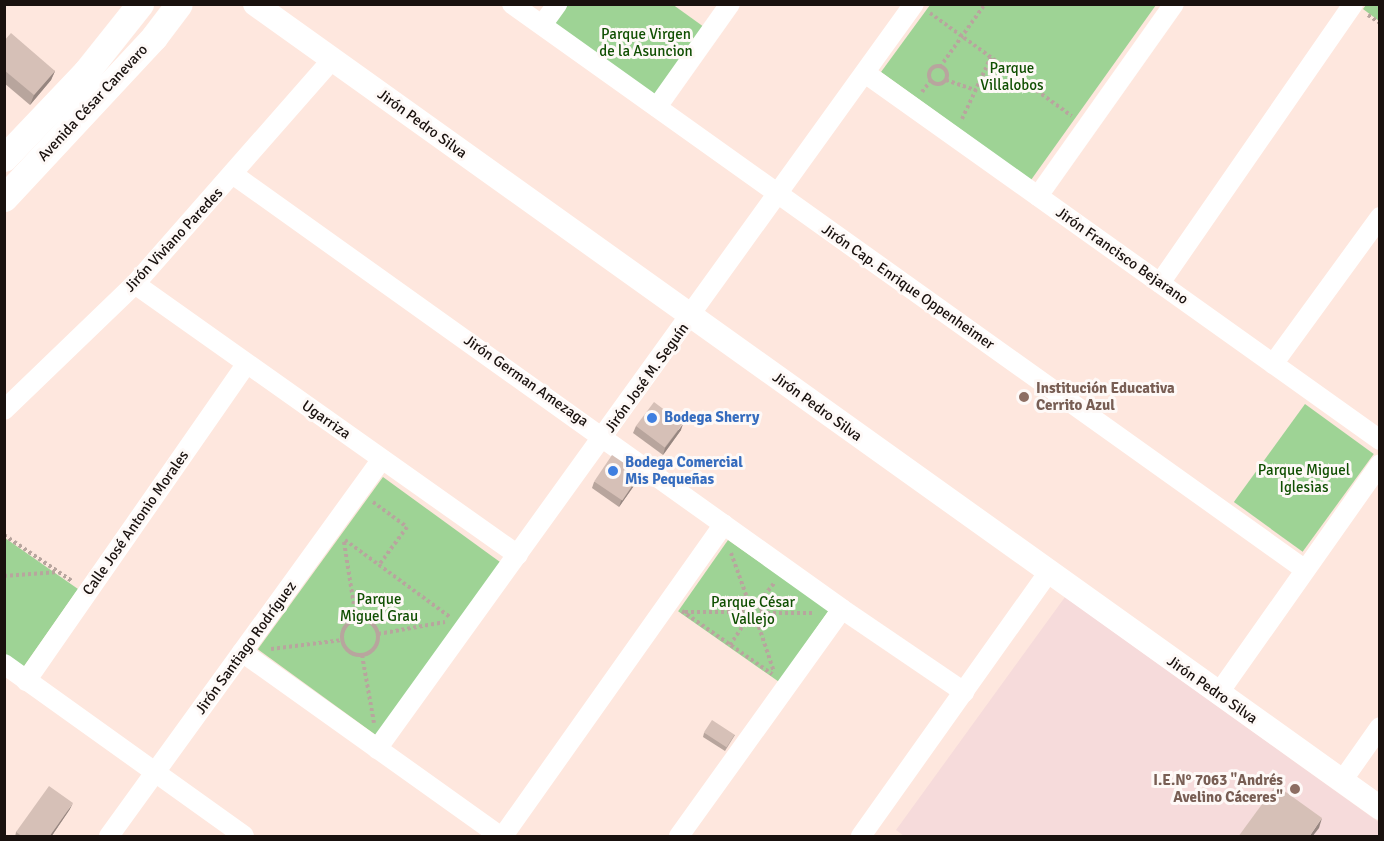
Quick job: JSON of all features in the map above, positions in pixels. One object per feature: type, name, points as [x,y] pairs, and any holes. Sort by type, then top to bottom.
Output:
[{"type":"main road","name":"Avenida César Canevaro","points":[[4,158],[86,72],[140,4]]},
{"type":"main road","name":"Avenida César Canevaro","points":[[4,198],[154,37],[178,4]]},
{"type":"street","name":"Jirón Pedro Silva","points":[[255,4],[1048,573],[1380,808]]},
{"type":"street","name":"Jirón Cap. Enrique Oppenheimer","points":[[512,4],[1304,569]]},
{"type":"street","points":[[542,25],[557,4]]},
{"type":"street","points":[[657,108],[730,4]]},
{"type":"street","points":[[1038,196],[1174,4]]},
{"type":"street","points":[[1160,283],[1353,4]]},
{"type":"street","name":"Jirón José M. Seguín","points":[[376,740],[605,437],[865,73],[921,12]]},
{"type":"street","name":"Jirón Viviano Paredes","points":[[4,410],[135,284],[234,175],[332,60]]},
{"type":"street","name":"Jirón Francisco Bejarano","points":[[865,73],[1380,440]]},
{"type":"street","name":"Jirón German Amezaga","points":[[234,175],[605,437],[842,609],[963,692]]},
{"type":"street","points":[[1273,364],[1380,217]]},
{"type":"street","name":"Ugarriza","points":[[135,284],[246,365],[518,555]]},
{"type":"street","name":"Calle José Antonio Morales","points":[[26,681],[246,365]]},
{"type":"street","name":"Jirón Santiago Rodríguez","points":[[109,837],[242,652],[337,535],[382,459]]},
{"type":"street","points":[[1218,694],[1380,464]]},
{"type":"street","points":[[242,652],[376,740],[502,837],[681,606],[724,524]]},
{"type":"street","points":[[861,837],[1048,573]]},
{"type":"street","points":[[679,837],[781,681],[842,609]]},
{"type":"street","points":[[4,664],[244,837]]},
{"type":"street","points":[[1342,781],[1380,727]]},
{"type":"path","points":[[933,4],[921,12],[962,36],[1088,127]]},
{"type":"path","points":[[975,90],[946,80],[938,84],[931,80],[930,71],[940,67],[985,4]]},
{"type":"path","points":[[952,118],[960,124],[991,57]]},
{"type":"path","points":[[940,67],[947,72],[946,80]]},
{"type":"path","points":[[911,89],[928,101]]},
{"type":"path","points":[[365,511],[378,492]]},
{"type":"path","points":[[372,501],[407,527],[379,565]]},
{"type":"path","points":[[337,535],[351,530]]},
{"type":"path","points":[[4,535],[88,592]]},
{"type":"path","points":[[337,535],[337,549]]},
{"type":"path","points":[[337,535],[454,621]]},
{"type":"path","points":[[337,535],[356,619]]},
{"type":"path","points":[[736,549],[728,544],[748,603]]},
{"type":"path","points":[[4,576],[59,572]]},
{"type":"path","points":[[769,573],[787,585]]},
{"type":"path","points":[[758,605],[777,579]]},
{"type":"path","points":[[742,612],[748,603]]},
{"type":"path","points":[[748,603],[758,605]]},
{"type":"path","points":[[758,605],[761,613],[757,621],[781,681]]},
{"type":"path","points":[[681,606],[742,612]]},
{"type":"path","points":[[681,606],[730,645],[781,681]]},
{"type":"path","points":[[761,613],[826,613],[816,606]]},
{"type":"path","points":[[742,612],[746,621]]},
{"type":"path","points":[[356,619],[371,622],[378,634],[375,647],[362,656],[350,653],[342,640],[345,625],[356,619]]},
{"type":"path","points":[[448,630],[454,621]]},
{"type":"path","points":[[378,634],[454,621]]},
{"type":"path","points":[[730,645],[746,621]]},
{"type":"path","points":[[746,621],[757,621]]},
{"type":"path","points":[[264,650],[342,640]]},
{"type":"path","points":[[264,650],[271,641]]},
{"type":"path","points":[[264,650],[274,657]]},
{"type":"path","points":[[362,656],[376,740]]},
{"type":"path","points":[[376,740],[382,721]]},
{"type":"path","points":[[366,723],[376,740]]},
{"type":"shaded area","points":[[1065,597],[1380,823],[1379,836],[904,836],[896,830]]},
{"type":"green space","name":"Parque Virgen de la Asuncion","points":[[672,4],[704,27],[654,97],[553,24],[567,5]]},
{"type":"green space","name":"Parque Villalobos","points":[[930,5],[1156,5],[1031,180],[881,72]]},
{"type":"green space","points":[[1366,5],[1379,5],[1379,21],[1363,9]]},
{"type":"green space","name":"Parque Miguel Iglesias","points":[[1305,404],[1374,454],[1303,552],[1234,502]]},
{"type":"green space","name":"Parque Miguel Grau","points":[[383,477],[503,564],[378,736],[258,649]]},
{"type":"green space","points":[[5,538],[78,589],[22,669],[5,656]]},
{"type":"green space","name":"Parque César Vallejo","points":[[728,540],[829,611],[779,682],[678,611]]},
{"type":"building","points":[[11,33],[55,71],[34,95],[4,70],[4,41]]},
{"type":"building","points":[[654,402],[683,424],[665,448],[636,426]]},
{"type":"building","points":[[612,455],[640,474],[622,501],[594,482]]},
{"type":"building","points":[[712,720],[735,735],[726,747],[704,733]]},
{"type":"building","points":[[1276,785],[1322,818],[1309,837],[1238,837]]},
{"type":"building","points":[[49,786],[73,803],[49,837],[23,837],[16,832]]},
{"type":"place","name":"Institución Educativa Cerrito Azul","points":[[1024,397]]},
{"type":"place","name":"Bodega Sherry","points":[[652,418]]},
{"type":"place","name":"Bodega Comercial Mis Pequeñas","points":[[613,471]]},
{"type":"place","name":"I.E.N° 7063 \"Andrés Avelino Cáceres\"","points":[[1295,789]]}]
